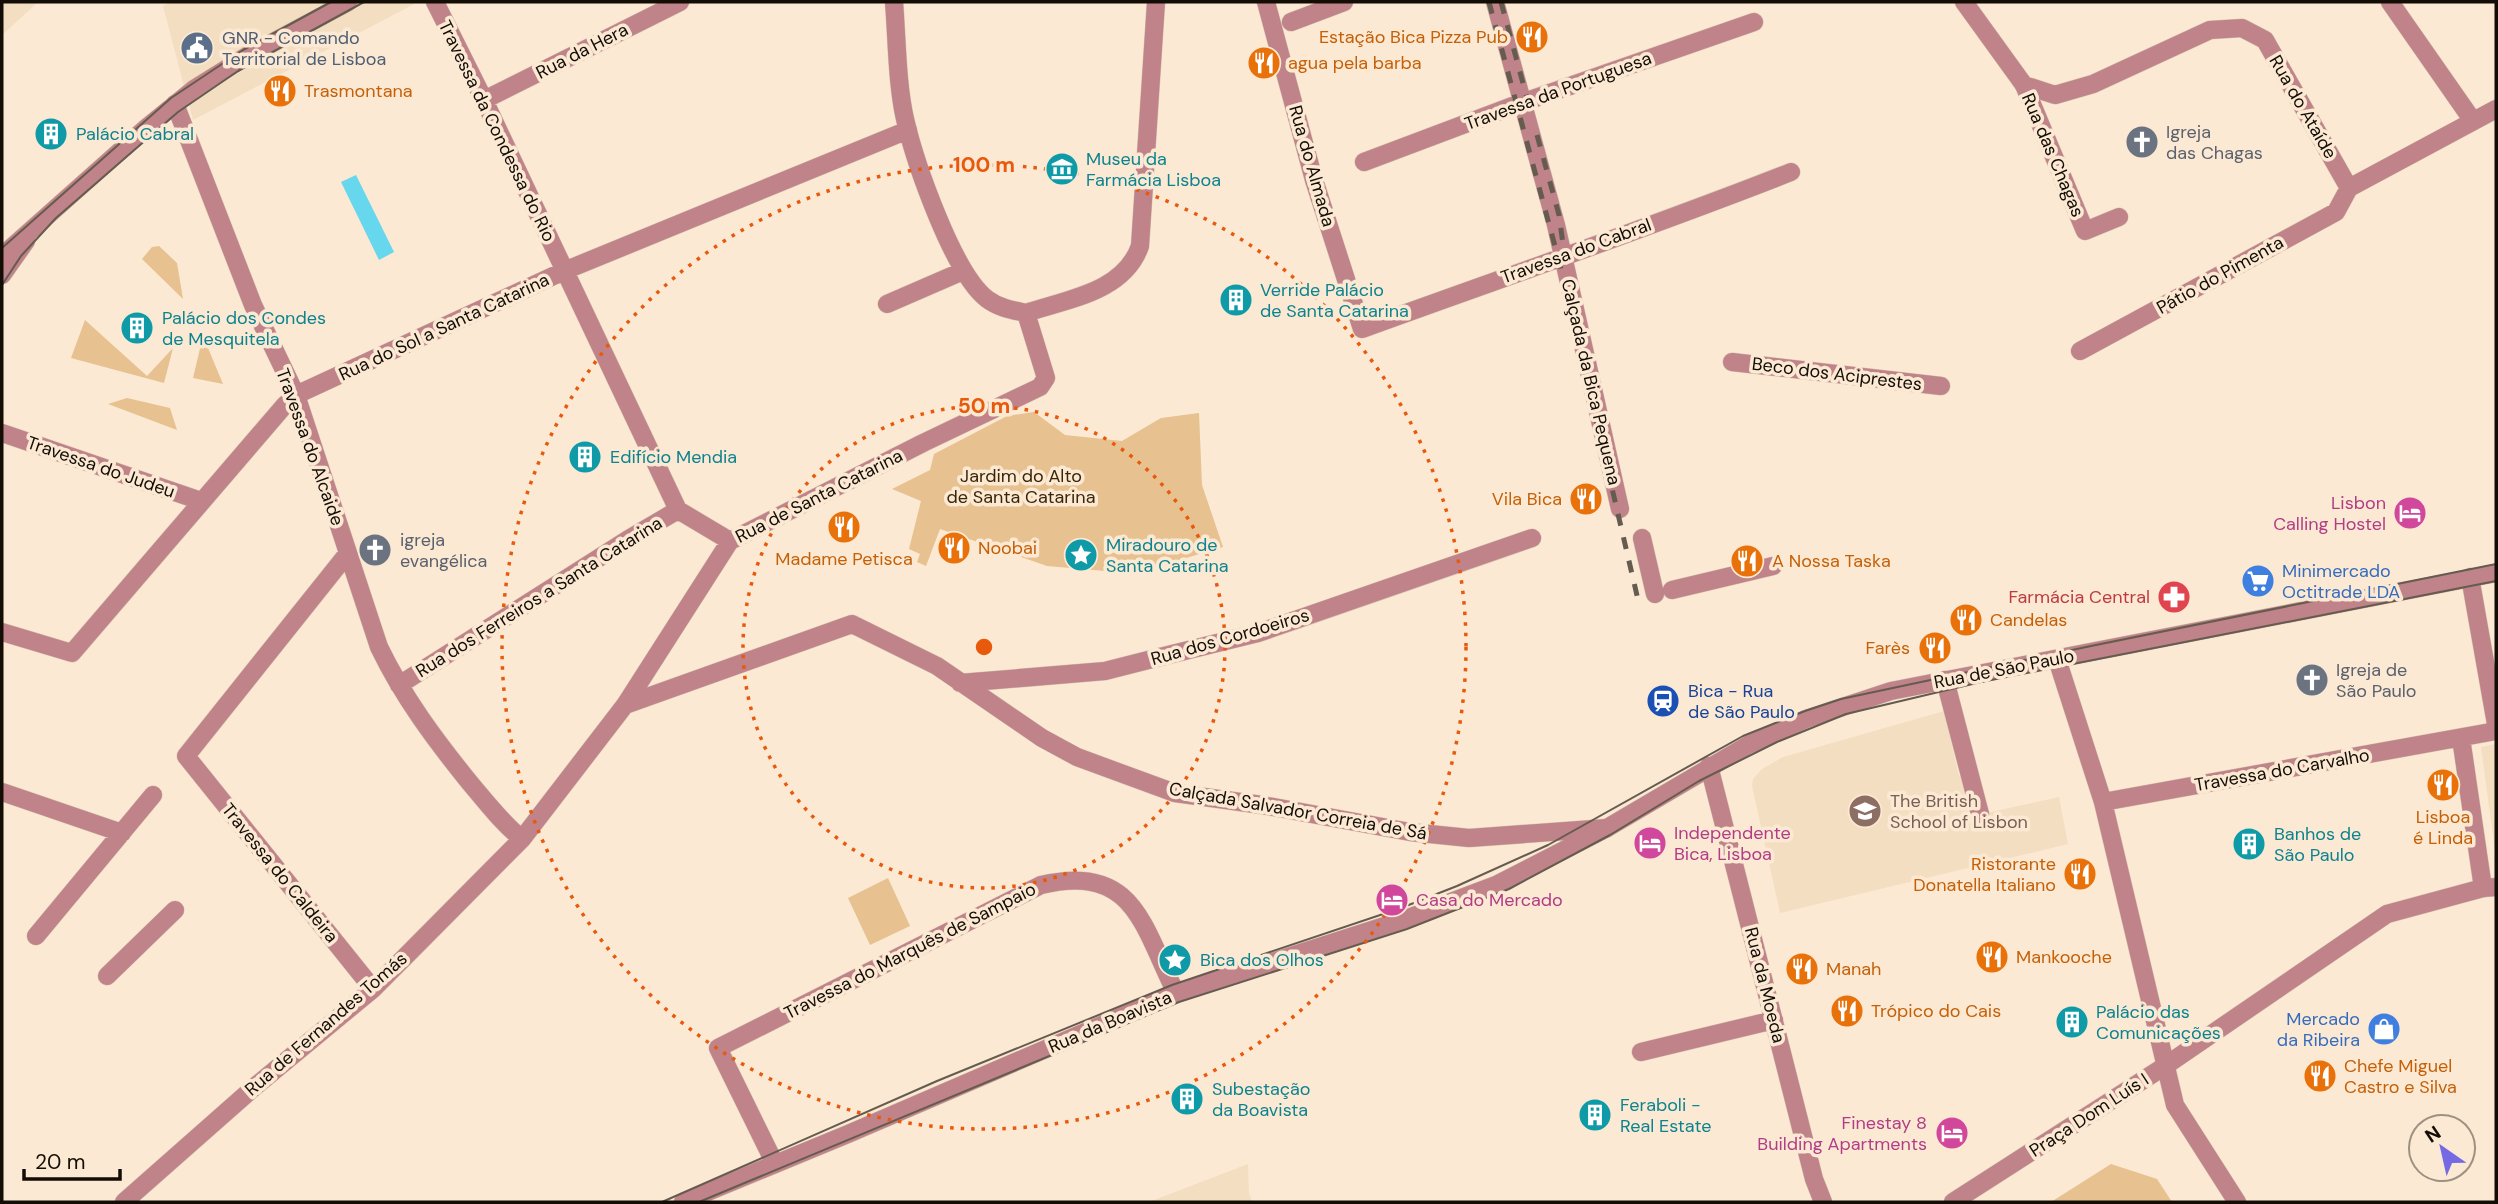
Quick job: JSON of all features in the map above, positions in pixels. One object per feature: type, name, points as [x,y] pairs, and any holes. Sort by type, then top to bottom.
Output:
[{"type":"street","points":[[2,256],[194,89],[247,56],[348,2]]},
{"type":"street","name":"Travessa da Condessa do Rio","points":[[435,2],[678,510]]},
{"type":"street","name":"Rua da Hera","points":[[484,100],[680,2]]},
{"type":"street","points":[[894,2],[903,109],[938,219],[963,271],[974,287],[1003,309],[1026,313],[1108,285],[1129,269],[1140,246],[1156,2]]},
{"type":"street","name":"Rua do Almada","points":[[1266,2],[1314,180],[1362,329]]},
{"type":"street","points":[[1291,22],[1344,2]]},
{"type":"street","name":"Calçada da Bica Pequena","points":[[1495,2],[1556,225],[1620,509]]},
{"type":"street","name":"Rua das Chagas","points":[[1964,2],[2024,85],[2085,231],[2119,217]]},
{"type":"street","points":[[2390,2],[2473,121]]},
{"type":"street","name":"Travessa da Portuguesa","points":[[1364,162],[1523,102],[1754,22]]},
{"type":"street","name":"Rua do Ataíde","points":[[2054,95],[2093,84],[2210,30],[2242,28],[2265,40],[2349,188]]},
{"type":"street","name":"Rua das Chagas","points":[[2024,85],[2054,95]]},
{"type":"street","name":"Travessa do Alcaide","points":[[175,104],[253,305],[296,395],[371,628],[399,685],[443,750],[506,827],[522,839]]},
{"type":"street","points":[[2349,188],[2496,108]]},
{"type":"street","name":"Rua do Sol a Santa Catarina","points":[[2,632],[72,653],[201,501],[296,395],[564,271],[908,130]]},
{"type":"street","name":"Travessa do Cabral","points":[[1362,329],[1702,207],[1791,172]]},
{"type":"street","name":"Pátio do Pimenta","points":[[2080,351],[2336,212],[2349,188]]},
{"type":"street","points":[[2,275],[15,255],[52,212]]},
{"type":"street","points":[[887,304],[963,271]]},
{"type":"street","name":"Rua de Santa Catarina","points":[[522,839],[625,705],[730,541],[1040,387],[1046,378],[1026,313]]},
{"type":"street","name":"Beco dos Aciprestes","points":[[1732,362],[1941,386]]},
{"type":"street","name":"Travessa do Judeu","points":[[2,433],[201,501]]},
{"type":"street","points":[[678,510],[730,541]]},
{"type":"street","name":"Rua dos Ferreiros a Santa Catarina","points":[[399,685],[678,510]]},
{"type":"street","name":"Rua dos Cordoeiros","points":[[960,683],[1105,671],[1258,634],[1532,538]]},
{"type":"street","points":[[1642,538],[1663,592],[1773,565]]},
{"type":"street","name":"Travessa do Caldeira","points":[[348,553],[186,757],[373,989]]},
{"type":"street","name":"Rua de São Paulo","points":[[1545,862],[1748,746],[1807,719],[1891,691],[2496,573]]},
{"type":"street","points":[[2470,577],[2496,724]]},
{"type":"street","name":"Calçada Salvador Correia de Sá","points":[[625,705],[852,624],[937,666],[1042,738],[1077,757],[1175,793],[1410,832],[1469,838],[1607,828]]},
{"type":"street","points":[[2057,659],[2103,802],[2165,1066],[2387,914],[2489,888],[2461,738]]},
{"type":"street","points":[[1945,680],[1980,814]]},
{"type":"street","name":"Travessa do Carvalho","points":[[2103,802],[2496,731]]},
{"type":"street","name":"Rua da Moeda","points":[[1709,766],[1814,1179],[1823,1202]]},
{"type":"street","points":[[2,792],[122,833]]},
{"type":"street","points":[[36,936],[153,794]]},
{"type":"street","name":"Rua de Fernandes Tomás","points":[[124,1202],[252,1088],[373,989],[522,839]]},
{"type":"street","name":"Rua da Boavista","points":[[683,1202],[1176,993],[1450,904],[1545,862]]},
{"type":"street","name":"Travessa do Marquês de Sampaio","points":[[775,1164],[718,1048],[1041,885],[1064,880],[1083,880],[1099,883],[1123,895],[1134,908],[1176,993]]},
{"type":"street","points":[[107,976],[175,910]]},
{"type":"street","points":[[1641,1052],[1774,1020]]},
{"type":"street","name":"Praça Dom Luís I","points":[[1953,1202],[2165,1066],[2175,1105],[2237,1202]]},
{"type":"shaded area","points":[[2,2],[38,2],[2,35]]},
{"type":"shaded area","points":[[170,2],[418,2],[193,120],[163,6]]},
{"type":"shaded area","name":"The British School of Lisbon","points":[[1944,711],[1959,776],[1968,774],[1977,810],[1967,813],[1968,817],[2059,797],[2068,844],[1780,913],[1752,786],[1753,779],[1762,769],[1783,757]]},
{"type":"shaded area","points":[[2496,744],[2496,859],[2481,747]]},
{"type":"shaded area","points":[[1248,1164],[1252,1202],[1149,1202]]},
{"type":"green space","points":[[159,246],[177,263],[183,299],[142,259],[152,247]]},
{"type":"green space","points":[[85,320],[147,376],[173,348],[164,383],[71,358]]},
{"type":"green space","points":[[203,336],[223,384],[193,378]]},
{"type":"green space","points":[[127,398],[170,408],[177,430],[108,404]]},
{"type":"green space","name":"Jardim do Alto de Santa Catarina","points":[[1034,412],[1065,435],[1122,441],[1161,418],[1199,413],[1202,485],[1223,547],[1166,564],[1105,571],[1047,566],[940,529],[926,566],[917,562],[920,554],[909,549],[921,501],[892,489],[930,470],[934,454],[1007,416]]},
{"type":"green space","points":[[888,878],[910,926],[870,945],[848,898]]},
{"type":"green space","points":[[2111,1164],[2157,1179],[2172,1202],[2051,1202]]},
{"type":"water","points":[[356,175],[394,252],[379,260],[341,182]]},
{"type":"tram line","points":[[2,248],[171,98],[243,50],[331,2]]},
{"type":"tram line","points":[[2,285],[21,256],[56,218],[178,112],[238,71],[364,2]]},
{"type":"tram line","points":[[662,1202],[937,1081],[1172,985],[1401,908],[1457,886],[1548,845],[1743,736],[1805,711],[1841,699],[2496,564]]},
{"type":"tram line","points":[[699,1202],[1179,1002],[1407,929],[1509,889],[1610,835],[1699,781],[1777,742],[1846,714],[1981,682],[2496,581]]},
{"type":"railway","points":[[1489,2],[1559,261],[1639,604]]},
{"type":"railway","points":[[1501,2],[1527,98]]},
{"type":"railway","points":[[1537,135],[1559,215],[1563,244]]},
{"type":"place","name":"Estação Bica Pizza Pub","points":[[1532,37]]},
{"type":"place","name":"GNR - Comando Territorial de Lisboa","points":[[197,48]]},
{"type":"place","name":"agua pela barba","points":[[1264,63]]},
{"type":"place","name":"Trasmontana","points":[[280,91]]},
{"type":"place","name":"Palácio Cabral","points":[[51,134]]},
{"type":"place","name":"Igreja das Chagas","points":[[2142,142]]},
{"type":"place","name":"Museu da Farmácia Lisboa","points":[[1062,169]]},
{"type":"place","name":"Verride Palácio de Santa Catarina","points":[[1236,300]]},
{"type":"place","name":"Palácio dos Condes de Mesquitela","points":[[137,328]]},
{"type":"place","name":"Edifício Mendia","points":[[585,457]]},
{"type":"place","name":"Vila Bica","points":[[1586,499]]},
{"type":"place","name":"Lisbon Calling Hostel","points":[[2410,513]]},
{"type":"place","name":"Madame Petisca","points":[[844,527]]},
{"type":"place","name":"Noobai","points":[[954,548]]},
{"type":"place","name":"igreja evangélica","points":[[375,550]]},
{"type":"place","name":"Miradouro de Santa Catarina","points":[[1081,555]]},
{"type":"place","name":"A Nossa Taska","points":[[1747,561]]},
{"type":"place","name":"Minimercado Octitrade LDA","points":[[2258,581]]},
{"type":"place","name":"Farmácia Central","points":[[2174,597]]},
{"type":"place","name":"Candelas","points":[[1966,620]]},
{"type":"place","name":"Farès","points":[[1935,648]]},
{"type":"place","name":"Igreja de São Paulo","points":[[2312,680]]},
{"type":"place","name":"Bica - Rua de São Paulo","points":[[1663,701]]},
{"type":"place","name":"Lisboa é Linda","points":[[2443,785]]},
{"type":"place","name":"The British School of Lisbon","points":[[1865,811]]},
{"type":"place","name":"Independente Bica, Lisboa","points":[[1650,843]]},
{"type":"place","name":"Banhos de São Paulo","points":[[2249,844]]},
{"type":"place","name":"Ristorante Donatella Italiano","points":[[2080,874]]},
{"type":"place","name":"Casa do Mercado","points":[[1392,900]]},
{"type":"place","name":"Mankooche","points":[[1992,957]]},
{"type":"place","name":"Bica dos Olhos","points":[[1175,960]]},
{"type":"place","name":"Manah","points":[[1802,969]]},
{"type":"place","name":"Trópico do Cais","points":[[1847,1011]]},
{"type":"place","name":"Palácio das Comunicações","points":[[2072,1022]]},
{"type":"place","name":"Mercado da Ribeira","points":[[2384,1029]]},
{"type":"place","name":"Chefe Miguel Castro e Silva","points":[[2320,1076]]},
{"type":"place","name":"Subestação da Boavista","points":[[1187,1099]]},
{"type":"place","name":"Feraboli - Real Estate","points":[[1595,1115]]},
{"type":"place","name":"Finestay 8 Building Apartments","points":[[1952,1133]]}]
